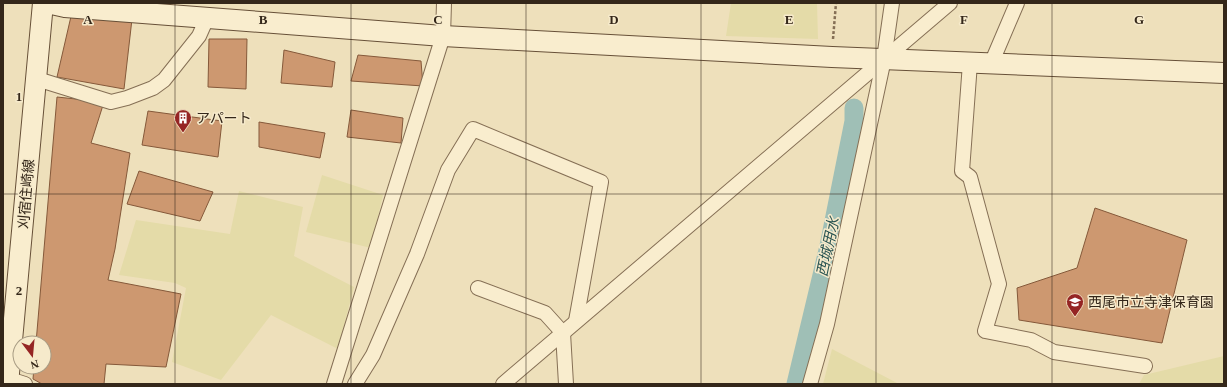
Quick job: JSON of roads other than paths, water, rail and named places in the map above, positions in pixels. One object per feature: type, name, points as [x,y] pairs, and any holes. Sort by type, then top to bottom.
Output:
[{"type":"street","name":"刈宿住崎線","points":[[11,381],[37,79],[42,3]]},
{"type":"street","points":[[47,3],[64,7],[444,36],[832,57],[1224,72]]},
{"type":"street","points":[[334,384],[444,36],[444,3]]},
{"type":"street","points":[[810,384],[827,324],[884,59],[892,3]]},
{"type":"street","points":[[503,384],[950,3]]},
{"type":"street","points":[[991,64],[1017,3]]},
{"type":"street","points":[[37,79],[111,102],[127,98],[153,88],[164,80],[199,36],[206,18]]},
{"type":"street","points":[[970,63],[962,170],[970,177],[999,284],[985,332],[1031,340],[1054,352],[1145,366]]},
{"type":"street","points":[[355,384],[376,348],[416,254],[448,170],[473,129],[601,182],[576,321]]},
{"type":"street","points":[[478,288],[545,313],[563,333],[566,384]]},
{"type":"waterway","name":"西城用水","points":[[796,384],[829,246],[854,121],[854,108]]},
{"type":"place","name":"アパート","points":[[183,133]]},
{"type":"place","name":"西尾市立寺津保育園","points":[[1075,317]]}]
